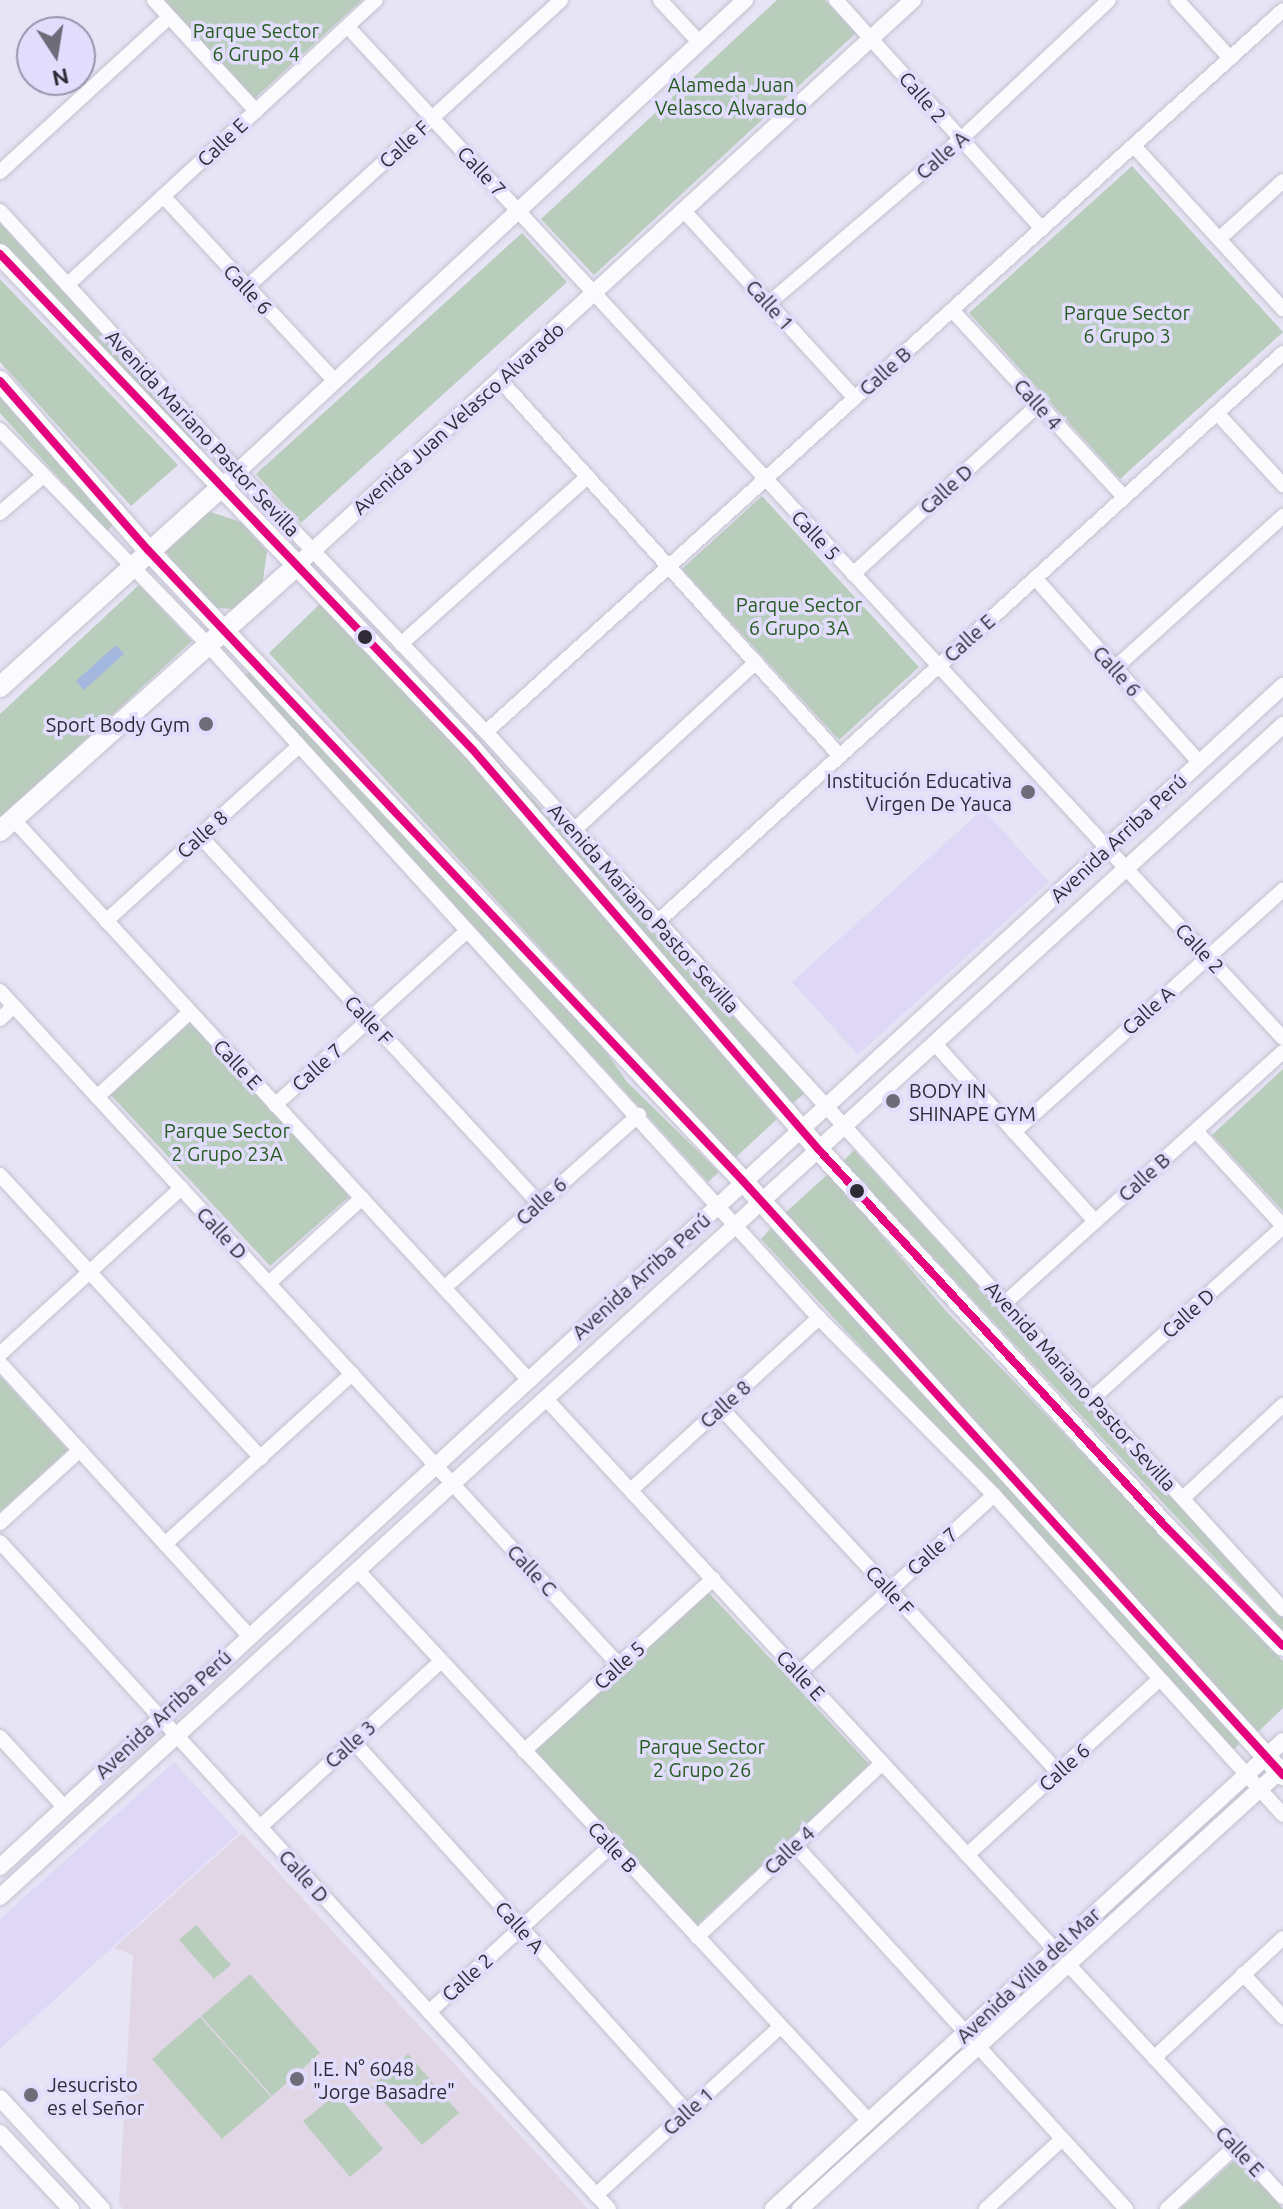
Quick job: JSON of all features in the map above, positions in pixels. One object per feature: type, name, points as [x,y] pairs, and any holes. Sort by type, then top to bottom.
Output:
[{"type":"main road","name":"Avenida Mariano Pastor Sevilla","points":[[0,254],[295,567],[473,750],[819,1150],[1167,1528],[1283,1646]]},
{"type":"main road","points":[[0,381],[148,550],[743,1181],[1278,1768]]},
{"type":"main road","points":[[0,687],[131,565],[220,488]]},
{"type":"main road","name":"Avenida Juan Velasco Alvarado","points":[[6,825],[295,567]]},
{"type":"street","points":[[154,0],[256,111]]},
{"type":"street","name":"Calle E","points":[[67,285],[376,0]]},
{"type":"street","name":"Calle F","points":[[247,287],[561,0]]},
{"type":"street","points":[[660,0],[699,42]]},
{"type":"street","points":[[220,488],[745,0]]},
{"type":"street","name":"Calle 2","points":[[836,0],[1042,229]]},
{"type":"street","name":"Avenida Juan Velasco Alvarado","points":[[295,567],[913,0]]},
{"type":"street","name":"Calle A","points":[[769,303],[960,140],[1109,0]]},
{"type":"street","points":[[1177,0],[1230,58]]},
{"type":"street","name":"Calle B","points":[[486,732],[1283,10]]},
{"type":"street","points":[[0,172],[169,17]]},
{"type":"street","name":"Calle 7","points":[[348,27],[517,210]]},
{"type":"street","points":[[1134,146],[1283,309]]},
{"type":"street","points":[[1219,239],[1283,181]]},
{"type":"street","name":"Calle 6","points":[[163,196],[334,380]]},
{"type":"street","name":"Calle 5","points":[[517,210],[1116,858]]},
{"type":"street","name":"Avenida Mariano Pastor Sevilla","points":[[0,211],[238,472],[486,732],[655,924],[827,1106],[1283,1609]]},
{"type":"street","name":"Calle 1","points":[[685,212],[855,398]]},
{"type":"street","name":"Calle 4","points":[[952,310],[1124,497]]},
{"type":"street","name":"Calle E","points":[[655,924],[1283,353]]},
{"type":"street","points":[[500,380],[840,756]]},
{"type":"street","name":"Calle D","points":[[853,574],[1039,404]]},
{"type":"street","points":[[1217,413],[1283,485]]},
{"type":"street","points":[[0,430],[42,477],[209,646],[466,932],[639,1115],[819,1318],[994,1495],[1283,1815]]},
{"type":"street","points":[[401,644],[588,476]]},
{"type":"street","points":[[0,513],[42,477]]},
{"type":"street","points":[[1115,668],[1283,516]]},
{"type":"street","name":"Calle 6","points":[[1035,578],[1200,763]]},
{"type":"street","points":[[573,831],[756,662]]},
{"type":"street","name":"Avenida Arriba Perú","points":[[0,1867],[248,1635],[444,1474],[547,1400],[845,1127],[935,1044],[1116,858],[1200,763],[1283,686]]},
{"type":"street","name":"Avenida Arriba Perú","points":[[0,1897],[359,1572],[527,1378],[827,1106],[1116,858],[1283,725]]},
{"type":"street","name":"Calle 8","points":[[106,921],[298,747]]},
{"type":"street","name":"Calle E","points":[[6,825],[106,921],[527,1378]]},
{"type":"street","name":"Calle F","points":[[200,836],[539,1203]]},
{"type":"street","name":"Calle 2","points":[[1116,858],[1283,1038]]},
{"type":"street","name":"Calle A","points":[[1014,1132],[1283,890]]},
{"type":"street","name":"Calle 7","points":[[275,1105],[466,932]]},
{"type":"street","name":"Calle D","points":[[0,991],[444,1474]]},
{"type":"street","points":[[0,1019],[14,1006]]},
{"type":"street","points":[[97,1097],[190,1012]]},
{"type":"street","points":[[935,1044],[1095,1221]]},
{"type":"street","name":"Calle B","points":[[1006,1302],[1283,1052]]},
{"type":"street","name":"Calle 6","points":[[444,1288],[639,1115]]},
{"type":"street","points":[[1196,1131],[1283,1226]]},
{"type":"street","points":[[0,1175],[261,1458]]},
{"type":"street","points":[[0,1354],[181,1188]]},
{"type":"street","points":[[269,1283],[362,1198]]},
{"type":"street","name":"Calle D","points":[[1093,1398],[1283,1226]]},
{"type":"street","name":"Calle 8","points":[[631,1490],[819,1318]]},
{"type":"street","points":[[0,1363],[248,1635]]},
{"type":"street","points":[[165,1544],[352,1374]]},
{"type":"street","name":"Calle E","points":[[547,1400],[1055,1950]]},
{"type":"street","name":"Calle F","points":[[721,1408],[1058,1772]]},
{"type":"street","points":[[1183,1498],[1282,1408]]},
{"type":"street","points":[[0,1523],[80,1450]]},
{"type":"street","name":"Calle C","points":[[444,1474],[619,1665]]},
{"type":"street","name":"Calle 7","points":[[799,1673],[994,1495]]},
{"type":"street","name":"Calle D","points":[[0,1542],[609,2209]]},
{"type":"street","name":"Calle B","points":[[359,1572],[869,2121]]},
{"type":"street","name":"Calle 5","points":[[524,1751],[713,1579]]},
{"type":"street","name":"Calle 3","points":[[260,1827],[441,1661]]},
{"type":"street","name":"Calle 6","points":[[967,1855],[1160,1679]]},
{"type":"street","points":[[0,1737],[65,1808]]},
{"type":"street","name":"Calle A","points":[[353,1741],[687,2112]]},
{"type":"street","name":"Avenida Villa del Mar","points":[[773,2209],[869,2121],[1067,1963],[1260,1789],[1278,1768],[1283,1741]]},
{"type":"street","name":"Calle 4","points":[[697,1937],[882,1763]]},
{"type":"street","name":"Avenida Villa del Mar","points":[[800,2209],[971,2039],[1055,1950],[1247,1774],[1278,1768]]},
{"type":"street","name":"Calle 2","points":[[429,2012],[612,1845]]},
{"type":"street","points":[[795,1845],[1126,2209]]},
{"type":"street","points":[[1154,2058],[1283,1938]]},
{"type":"street","name":"Calle E","points":[[1067,1963],[1283,2197]]},
{"type":"street","points":[[1243,1974],[1283,2017]]},
{"type":"street","name":"Calle 1","points":[[596,2195],[780,2027]]},
{"type":"street","points":[[0,2098],[102,2209]]},
{"type":"street","points":[[0,2133],[71,2209]]},
{"type":"street","points":[[986,2209],[1062,2139]]},
{"type":"street","points":[[1167,2209],[1236,2146]]},
{"type":"shaded area","points":[[983,809],[1049,882],[858,1055],[792,982]]},
{"type":"shaded area","points":[[174,1762],[239,1833],[0,2049],[0,1919]]},
{"type":"shaded area","name":"I.E. N° 6048 \"Jorge Basadre\"","points":[[242,1833],[588,2209],[123,2209],[119,2204],[133,1955],[114,1948]]},
{"type":"green space","name":"Parque Sector 6 Grupo 4","points":[[164,0],[362,0],[254,99]]},
{"type":"green space","name":"Alameda Juan Velasco Alvarado","points":[[777,0],[825,0],[856,33],[594,275],[541,219]]},
{"type":"green space","name":"Parque Sector 6 Grupo 3","points":[[1132,166],[1283,332],[1120,479],[969,313]]},
{"type":"green space","points":[[0,223],[206,444],[195,454],[0,246]]},
{"type":"green space","points":[[522,233],[567,282],[301,523],[256,474]]},
{"type":"green space","points":[[0,279],[178,465],[131,506],[0,362]]},
{"type":"green space","points":[[0,392],[12,411],[119,519],[107,531],[0,413]]},
{"type":"green space","name":"Parque Sector 6 Grupo 3A","points":[[762,496],[919,667],[839,740],[682,569]]},
{"type":"green space","points":[[205,510],[241,522],[267,551],[262,587],[234,609],[216,608],[172,565],[167,552],[171,540]]},
{"type":"green space","points":[[139,585],[192,641],[0,819],[0,714]]},
{"type":"green space","points":[[321,603],[467,754],[777,1119],[734,1159],[269,653]]},
{"type":"green space","points":[[255,667],[598,1040],[627,1082],[719,1172],[708,1182],[244,676]]},
{"type":"green space","points":[[467,726],[627,904],[805,1093],[791,1105]]},
{"type":"green space","name":"Parque Sector 2 Grupo 23A","points":[[190,1022],[350,1196],[270,1266],[110,1094]]},
{"type":"green space","points":[[1283,1069],[1283,1211],[1212,1135]]},
{"type":"green space","points":[[854,1150],[1283,1618],[1283,1631],[843,1161]]},
{"type":"green space","points":[[829,1173],[946,1311],[1283,1661],[1283,1708],[1258,1732],[784,1214]]},
{"type":"green space","points":[[771,1228],[1241,1742],[1233,1750],[761,1239]]},
{"type":"green space","points":[[0,1376],[68,1450],[0,1512]]},
{"type":"green space","name":"Parque Sector 2 Grupo 26","points":[[708,1592],[870,1765],[696,1926],[534,1751]]},
{"type":"green space","points":[[196,1925],[231,1965],[214,1979],[179,1940]]},
{"type":"green space","points":[[250,1974],[320,2053],[272,2096],[201,2016]]},
{"type":"green space","points":[[200,2017],[271,2097],[222,2139],[152,2059]]},
{"type":"green space","points":[[408,2054],[459,2113],[422,2145],[371,2087]]},
{"type":"green space","points":[[337,2094],[383,2149],[350,2177],[303,2121]]},
{"type":"green space","points":[[1238,2157],[1283,2209],[1180,2209]]},
{"type":"water","points":[[116,645],[124,654],[84,690],[76,681]]},
{"type":"transit line","points":[[0,254],[473,750],[819,1150],[1167,1528],[1283,1646]]},
{"type":"transit line","points":[[0,381],[148,550],[743,1181],[1283,1775]]},
{"type":"place","name":"Sport Body Gym","points":[[206,724]]},
{"type":"place","name":"Institución Educativa Virgen De Yauca","points":[[1028,792]]},
{"type":"place","name":"BODY IN SHINAPE GYM","points":[[893,1101]]},
{"type":"place","name":"I.E. N° 6048 \"Jorge Basadre\"","points":[[297,2079]]},
{"type":"place","name":"Jesucristo es el Señor","points":[[31,2095]]}]
